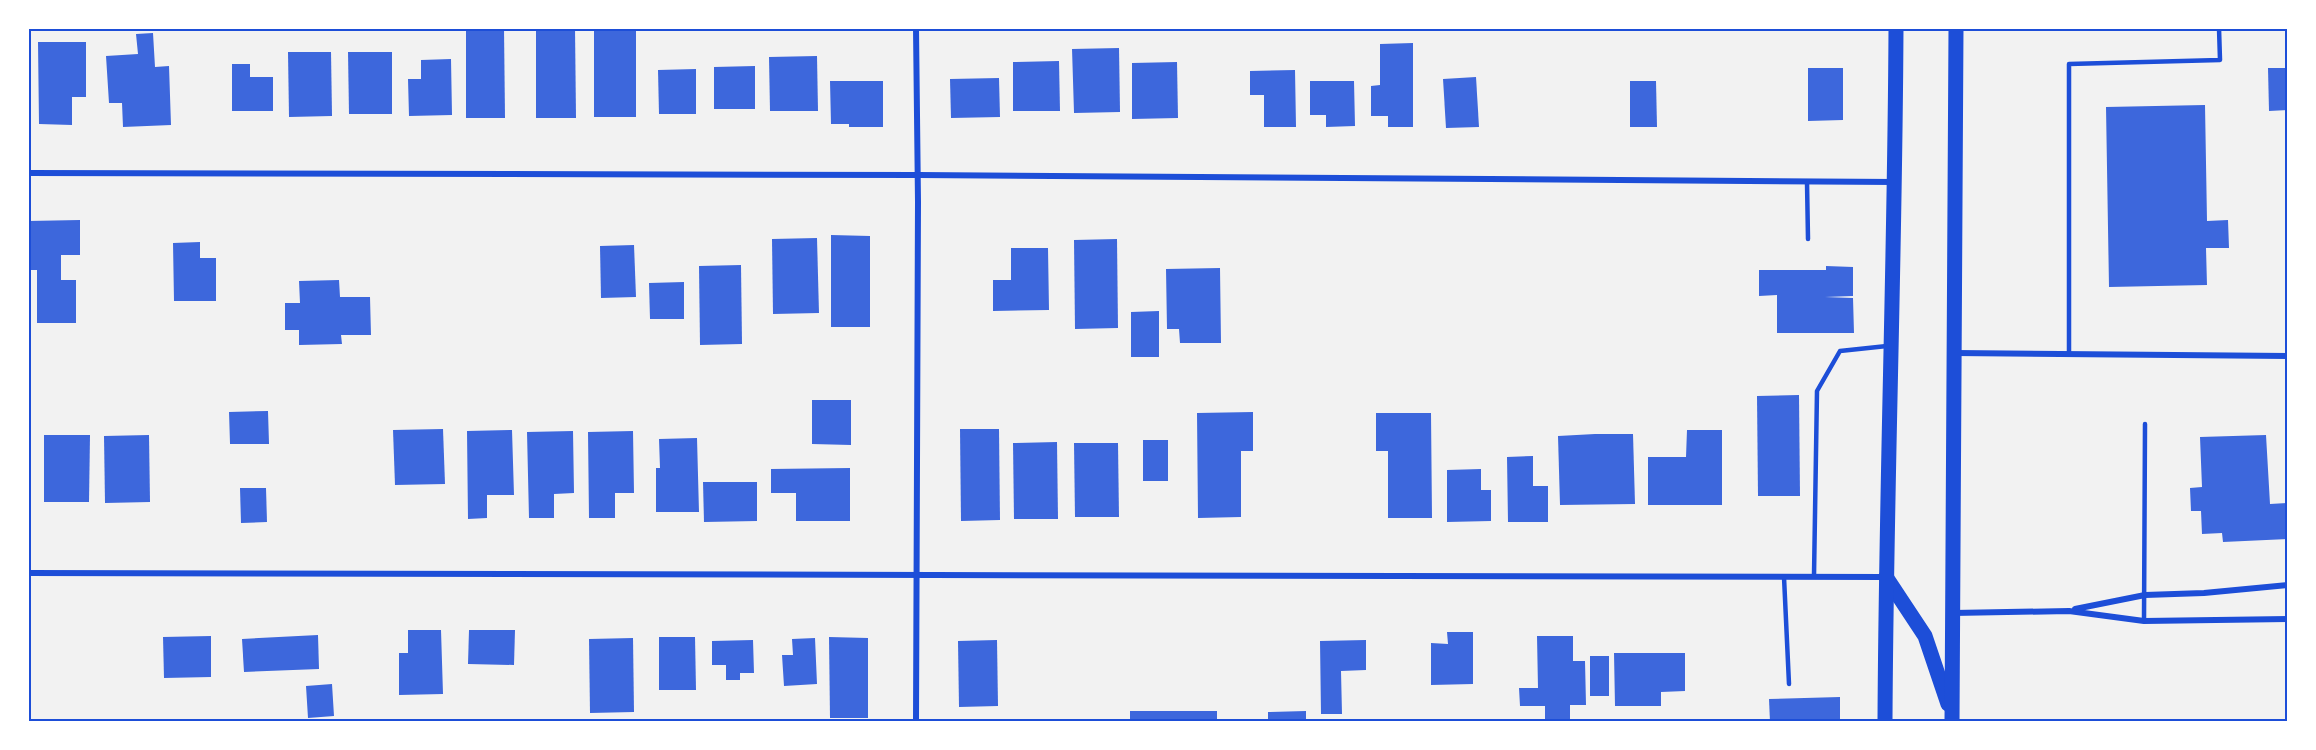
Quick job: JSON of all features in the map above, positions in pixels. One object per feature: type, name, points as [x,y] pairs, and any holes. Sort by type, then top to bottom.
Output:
[{"type":"main road","points":[[1885,722],[1886,577],[1896,182],[1896,28]]},
{"type":"main road","points":[[1952,718],[1956,28]]},
{"type":"main road","points":[[1886,577],[1925,636],[1952,718]]},
{"type":"street","points":[[915,722],[918,175],[916,28]]},
{"type":"street","points":[[28,174],[918,175],[1896,182]]},
{"type":"street","points":[[1954,353],[2288,356]]},
{"type":"street","points":[[28,573],[1886,577]]},
{"type":"street","points":[[2069,611],[2145,595],[2204,593],[2288,585]]},
{"type":"street","points":[[1952,613],[2069,611],[2144,621],[2288,619]]},
{"type":"lane","points":[[2069,354],[2069,64],[2220,60],[2219,28]]},
{"type":"lane","points":[[1807,182],[1808,238]]},
{"type":"lane","points":[[1814,576],[1817,391],[1840,351],[1892,346]]},
{"type":"lane","points":[[2144,621],[2145,424]]},
{"type":"lane","points":[[1784,577],[1789,684]]},
{"type":"building","points":[[466,28],[504,28],[505,118],[466,118]]},
{"type":"building","points":[[536,28],[575,28],[576,118],[536,118]]},
{"type":"building","points":[[594,28],[636,28],[636,117],[594,117]]},
{"type":"building","points":[[153,33],[155,67],[169,66],[171,125],[123,127],[122,103],[109,103],[106,56],[138,54],[136,34]]},
{"type":"building","points":[[38,42],[86,42],[86,97],[72,97],[72,125],[39,124]]},
{"type":"building","points":[[1413,43],[1413,127],[1388,127],[1388,116],[1371,116],[1371,86],[1380,85],[1380,44]]},
{"type":"building","points":[[1119,48],[1120,112],[1074,113],[1072,49]]},
{"type":"building","points":[[288,52],[331,52],[332,116],[289,117]]},
{"type":"building","points":[[348,52],[392,52],[392,114],[349,114]]},
{"type":"building","points":[[817,56],[818,111],[770,111],[769,57]]},
{"type":"building","points":[[451,59],[452,115],[409,116],[408,79],[421,79],[421,60]]},
{"type":"building","points":[[1059,61],[1060,111],[1013,111],[1013,62]]},
{"type":"building","points":[[1177,62],[1178,118],[1132,119],[1132,63]]},
{"type":"building","points":[[232,64],[250,64],[250,77],[273,77],[273,111],[232,111]]},
{"type":"building","points":[[755,66],[755,109],[714,109],[714,67]]},
{"type":"building","points":[[1808,68],[1843,68],[1843,120],[1808,121]]},
{"type":"building","points":[[2268,68],[2288,68],[2288,110],[2269,111]]},
{"type":"building","points":[[696,69],[696,114],[659,114],[658,70]]},
{"type":"building","points":[[1295,70],[1296,127],[1264,127],[1264,95],[1250,95],[1250,71]]},
{"type":"building","points":[[1476,77],[1479,127],[1446,128],[1443,79]]},
{"type":"building","points":[[999,78],[1000,117],[951,118],[950,79]]},
{"type":"building","points":[[830,81],[883,81],[883,127],[849,127],[849,124],[831,124]]},
{"type":"building","points":[[1310,81],[1354,81],[1355,126],[1326,127],[1326,115],[1310,115]]},
{"type":"building","points":[[1630,81],[1656,81],[1657,127],[1630,127]]},
{"type":"building","points":[[2205,105],[2207,221],[2228,220],[2229,248],[2206,248],[2207,285],[2109,287],[2106,107]]},
{"type":"building","points":[[80,220],[80,255],[61,255],[61,280],[76,280],[76,323],[37,323],[37,270],[28,270],[28,221]]},
{"type":"building","points":[[831,235],[870,236],[870,327],[831,327]]},
{"type":"building","points":[[817,238],[819,313],[773,314],[772,239]]},
{"type":"building","points":[[1117,239],[1118,328],[1075,329],[1074,240]]},
{"type":"building","points":[[200,242],[200,258],[216,258],[216,301],[174,301],[173,243]]},
{"type":"building","points":[[2285,244],[2288,244],[2288,266],[2286,266]]},
{"type":"building","points":[[634,245],[636,297],[601,298],[600,246]]},
{"type":"building","points":[[1011,248],[1048,248],[1049,310],[993,311],[993,280],[1011,280]]},
{"type":"building","points":[[741,265],[742,344],[700,345],[699,266]]},
{"type":"building","points":[[1826,266],[1853,267],[1853,296],[1825,297],[1853,298],[1854,333],[1777,333],[1777,295],[1759,296],[1759,270],[1826,270]]},
{"type":"building","points":[[1220,268],[1221,343],[1180,343],[1179,329],[1167,329],[1166,269]]},
{"type":"building","points":[[339,280],[340,297],[370,297],[371,335],[341,335],[342,344],[299,345],[299,330],[285,330],[285,303],[300,303],[299,281]]},
{"type":"building","points":[[684,282],[684,319],[650,319],[649,283]]},
{"type":"building","points":[[1159,311],[1159,357],[1131,357],[1131,312]]},
{"type":"building","points":[[1799,395],[1800,496],[1758,496],[1757,396]]},
{"type":"building","points":[[812,400],[851,400],[851,445],[812,444]]},
{"type":"building","points":[[268,411],[269,444],[230,444],[229,412]]},
{"type":"building","points":[[1253,412],[1253,451],[1241,451],[1241,517],[1198,518],[1197,413]]},
{"type":"building","points":[[1376,413],[1431,413],[1432,518],[1388,518],[1388,451],[1376,451]]},
{"type":"building","points":[[443,429],[445,484],[395,485],[393,430]]},
{"type":"building","points":[[960,429],[999,429],[1000,520],[961,521]]},
{"type":"building","points":[[512,430],[514,495],[487,495],[487,518],[468,519],[467,431]]},
{"type":"building","points":[[1687,430],[1722,430],[1722,505],[1648,505],[1648,457],[1686,457]]},
{"type":"building","points":[[573,431],[574,493],[554,494],[554,518],[529,518],[527,432]]},
{"type":"building","points":[[633,431],[634,493],[615,493],[615,518],[589,518],[588,432]]},
{"type":"building","points":[[1633,434],[1635,504],[1560,505],[1558,436]]},
{"type":"building","points":[[44,435],[90,435],[89,502],[44,502]]},
{"type":"building","points":[[149,435],[150,502],[105,503],[104,436]]},
{"type":"building","points":[[2266,435],[2270,504],[2287,503],[2288,539],[2223,542],[2222,533],[2202,534],[2201,511],[2191,511],[2190,488],[2202,487],[2200,437]]},
{"type":"building","points":[[697,438],[699,512],[656,512],[656,468],[660,468],[659,439]]},
{"type":"building","points":[[1143,440],[1168,440],[1168,481],[1143,481]]},
{"type":"building","points":[[1057,442],[1058,519],[1014,519],[1013,443]]},
{"type":"building","points":[[1074,443],[1118,443],[1119,517],[1075,517]]},
{"type":"building","points":[[1533,456],[1533,486],[1548,486],[1548,522],[1508,522],[1507,457]]},
{"type":"building","points":[[850,468],[850,521],[796,521],[796,493],[771,493],[771,469]]},
{"type":"building","points":[[1481,469],[1481,490],[1491,490],[1491,521],[1447,522],[1447,470]]},
{"type":"building","points":[[703,482],[757,482],[757,521],[704,522]]},
{"type":"building","points":[[240,488],[266,488],[267,522],[241,523]]},
{"type":"building","points":[[408,630],[441,630],[443,694],[399,695],[399,653],[408,653]]},
{"type":"building","points":[[469,630],[515,630],[514,665],[468,664]]},
{"type":"building","points":[[1447,632],[1473,632],[1473,684],[1431,685],[1431,643],[1448,644]]},
{"type":"building","points":[[318,635],[319,669],[244,672],[242,639]]},
{"type":"building","points":[[211,636],[211,677],[164,678],[163,637]]},
{"type":"building","points":[[1537,636],[1573,636],[1573,661],[1585,661],[1586,705],[1570,705],[1570,722],[1545,722],[1545,706],[1520,706],[1519,688],[1538,688]]},
{"type":"building","points":[[659,637],[695,637],[696,690],[659,690]]},
{"type":"building","points":[[829,637],[868,638],[868,718],[830,718]]},
{"type":"building","points":[[633,638],[634,712],[590,713],[589,639]]},
{"type":"building","points":[[815,638],[817,684],[784,686],[782,655],[793,655],[792,639]]},
{"type":"building","points":[[753,640],[754,673],[740,673],[740,680],[726,680],[726,665],[712,665],[712,641]]},
{"type":"building","points":[[997,640],[998,706],[959,707],[958,641]]},
{"type":"building","points":[[1366,640],[1366,670],[1341,671],[1342,714],[1321,714],[1320,641]]},
{"type":"building","points":[[1614,653],[1685,653],[1685,691],[1661,692],[1661,706],[1615,706]]},
{"type":"building","points":[[1590,656],[1609,656],[1609,696],[1590,696]]},
{"type":"building","points":[[332,684],[334,716],[308,718],[306,686]]},
{"type":"building","points":[[1840,697],[1840,722],[1770,722],[1769,699]]},
{"type":"building","points":[[1130,711],[1217,711],[1217,722],[1130,722]]},
{"type":"building","points":[[1306,711],[1306,722],[1268,722],[1268,712]]}]
